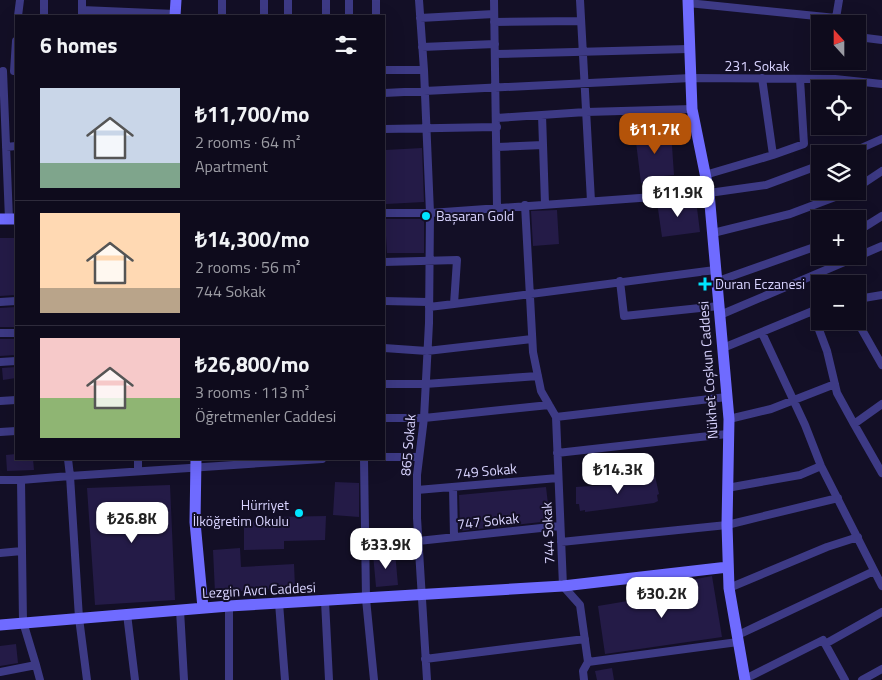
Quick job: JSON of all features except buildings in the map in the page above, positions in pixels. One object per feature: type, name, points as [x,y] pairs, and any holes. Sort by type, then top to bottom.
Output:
[{"type":"street","points":[[18,15],[20,0]]},
{"type":"street","points":[[44,0],[44,15]]},
{"type":"street","points":[[82,0],[82,13],[175,15],[176,0]]},
{"type":"street","points":[[222,0],[222,15]]},
{"type":"street","points":[[264,0],[264,15]]},
{"type":"street","points":[[288,0],[288,15]]},
{"type":"street","points":[[326,0],[326,15]]},
{"type":"street","points":[[349,0],[349,15]]},
{"type":"street","points":[[376,0],[376,15]]},
{"type":"street","name":"865 Sokak","points":[[419,0],[430,213],[424,418],[417,490],[418,541],[427,680]]},
{"type":"street","points":[[494,0],[497,207]]},
{"type":"street","points":[[580,0],[591,201]]},
{"type":"street","points":[[837,15],[839,0]]},
{"type":"street","points":[[688,1],[811,18]]},
{"type":"street","name":"Nükhet Coşkun Caddesi","points":[[688,1],[688,49],[692,108],[709,193],[729,419],[727,434],[729,588],[745,680]]},
{"type":"street","points":[[420,18],[581,21]]},
{"type":"street","points":[[866,38],[882,40]]},
{"type":"street","points":[[422,47],[495,44]]},
{"type":"street","points":[[496,54],[688,49]]},
{"type":"street","points":[[385,70],[424,70]]},
{"type":"street","points":[[8,219],[2,71],[15,71]]},
{"type":"street","name":"231. Sokak","points":[[385,93],[691,78],[835,79],[882,84]]},
{"type":"street","points":[[762,78],[773,155]]},
{"type":"street","points":[[706,175],[804,144],[800,79]]},
{"type":"street","points":[[497,118],[692,108]]},
{"type":"street","points":[[542,115],[545,204]]},
{"type":"street","points":[[385,129],[497,127]]},
{"type":"street","points":[[866,146],[882,139]]},
{"type":"street","points":[[497,147],[543,145]]},
{"type":"street","points":[[6,147],[15,146]]},
{"type":"street","points":[[385,213],[430,213],[709,193],[766,184],[811,168]]},
{"type":"street","points":[[866,182],[882,171]]},
{"type":"street","points":[[713,233],[790,214],[827,200]]},
{"type":"street","points":[[525,205],[532,339],[541,391],[556,417],[727,397]]},
{"type":"street","points":[[866,225],[882,216]]},
{"type":"street","points":[[620,280],[624,316],[720,310],[882,246]]},
{"type":"street","points":[[385,302],[428,305],[454,304],[620,280],[716,275],[811,248]]},
{"type":"street","points":[[385,262],[457,260],[454,304]]},
{"type":"street","points":[[866,298],[882,295]]},
{"type":"street","points":[[0,302],[15,302]]},
{"type":"street","points":[[723,348],[811,311]]},
{"type":"street","points":[[819,330],[827,351],[837,393],[882,473]]},
{"type":"street","points":[[862,330],[882,364]]},
{"type":"street","points":[[0,333],[15,333]]},
{"type":"street","points":[[762,333],[793,399],[821,466],[882,586]]},
{"type":"street","points":[[385,348],[427,352],[532,339]]},
{"type":"street","points":[[0,362],[15,361]]},
{"type":"street","points":[[385,384],[425,384],[538,376]]},
{"type":"street","points":[[729,419],[771,409],[835,384]]},
{"type":"street","points":[[0,401],[15,400]]},
{"type":"street","points":[[854,424],[882,404]]},
{"type":"street","points":[[385,418],[424,418],[549,405]]},
{"type":"street","name":"744 Sokak","points":[[556,417],[563,586]]},
{"type":"street","points":[[0,432],[15,431]]},
{"type":"street","points":[[557,453],[727,434]]},
{"type":"street","points":[[385,457],[419,458]]},
{"type":"street","points":[[68,460],[79,618],[87,680]]},
{"type":"street","points":[[138,460],[138,471]]},
{"type":"street","points":[[0,480],[138,471],[196,463],[290,460]]},
{"type":"street","points":[[364,460],[366,599],[374,680]]},
{"type":"street","points":[[196,463],[195,522],[203,608]]},
{"type":"street","points":[[728,488],[800,475],[821,466]]},
{"type":"street","name":"749 Sokak","points":[[417,490],[558,478]]},
{"type":"street","points":[[22,480],[23,622],[40,680]]},
{"type":"street","points":[[453,487],[454,537]]},
{"type":"street","points":[[561,542],[727,525],[838,498]]},
{"type":"street","name":"747 Sokak","points":[[418,541],[560,526]]},
{"type":"street","points":[[729,588],[827,547],[858,537]]},
{"type":"street","points":[[0,553],[22,551]]},
{"type":"street","name":"Lezgin Avcı Caddesi","points":[[0,625],[229,606],[422,596],[563,586],[728,567]]},
{"type":"street","points":[[588,662],[738,638],[874,571]]},
{"type":"street","points":[[563,586],[580,605],[588,662],[583,671],[584,680]]},
{"type":"street","points":[[325,601],[330,680]]},
{"type":"street","points":[[279,603],[285,680]]},
{"type":"street","points":[[229,606],[229,680]]},
{"type":"street","points":[[180,610],[184,680]]},
{"type":"street","points":[[825,644],[882,612]]},
{"type":"street","points":[[128,614],[135,680]]},
{"type":"street","points":[[426,659],[585,640]]},
{"type":"street","points":[[745,680],[823,640],[845,680]]},
{"type":"street","points":[[0,672],[36,665]]},
{"type":"street","points":[[862,680],[882,669]]},
{"type":"place","name":"Başaran Gold","points":[[426,216]]},
{"type":"place","name":"Duran Eczanesi","points":[[705,284]]},
{"type":"place","name":"Hürriyet İlköğretim Okulu","points":[[299,513]]}]
